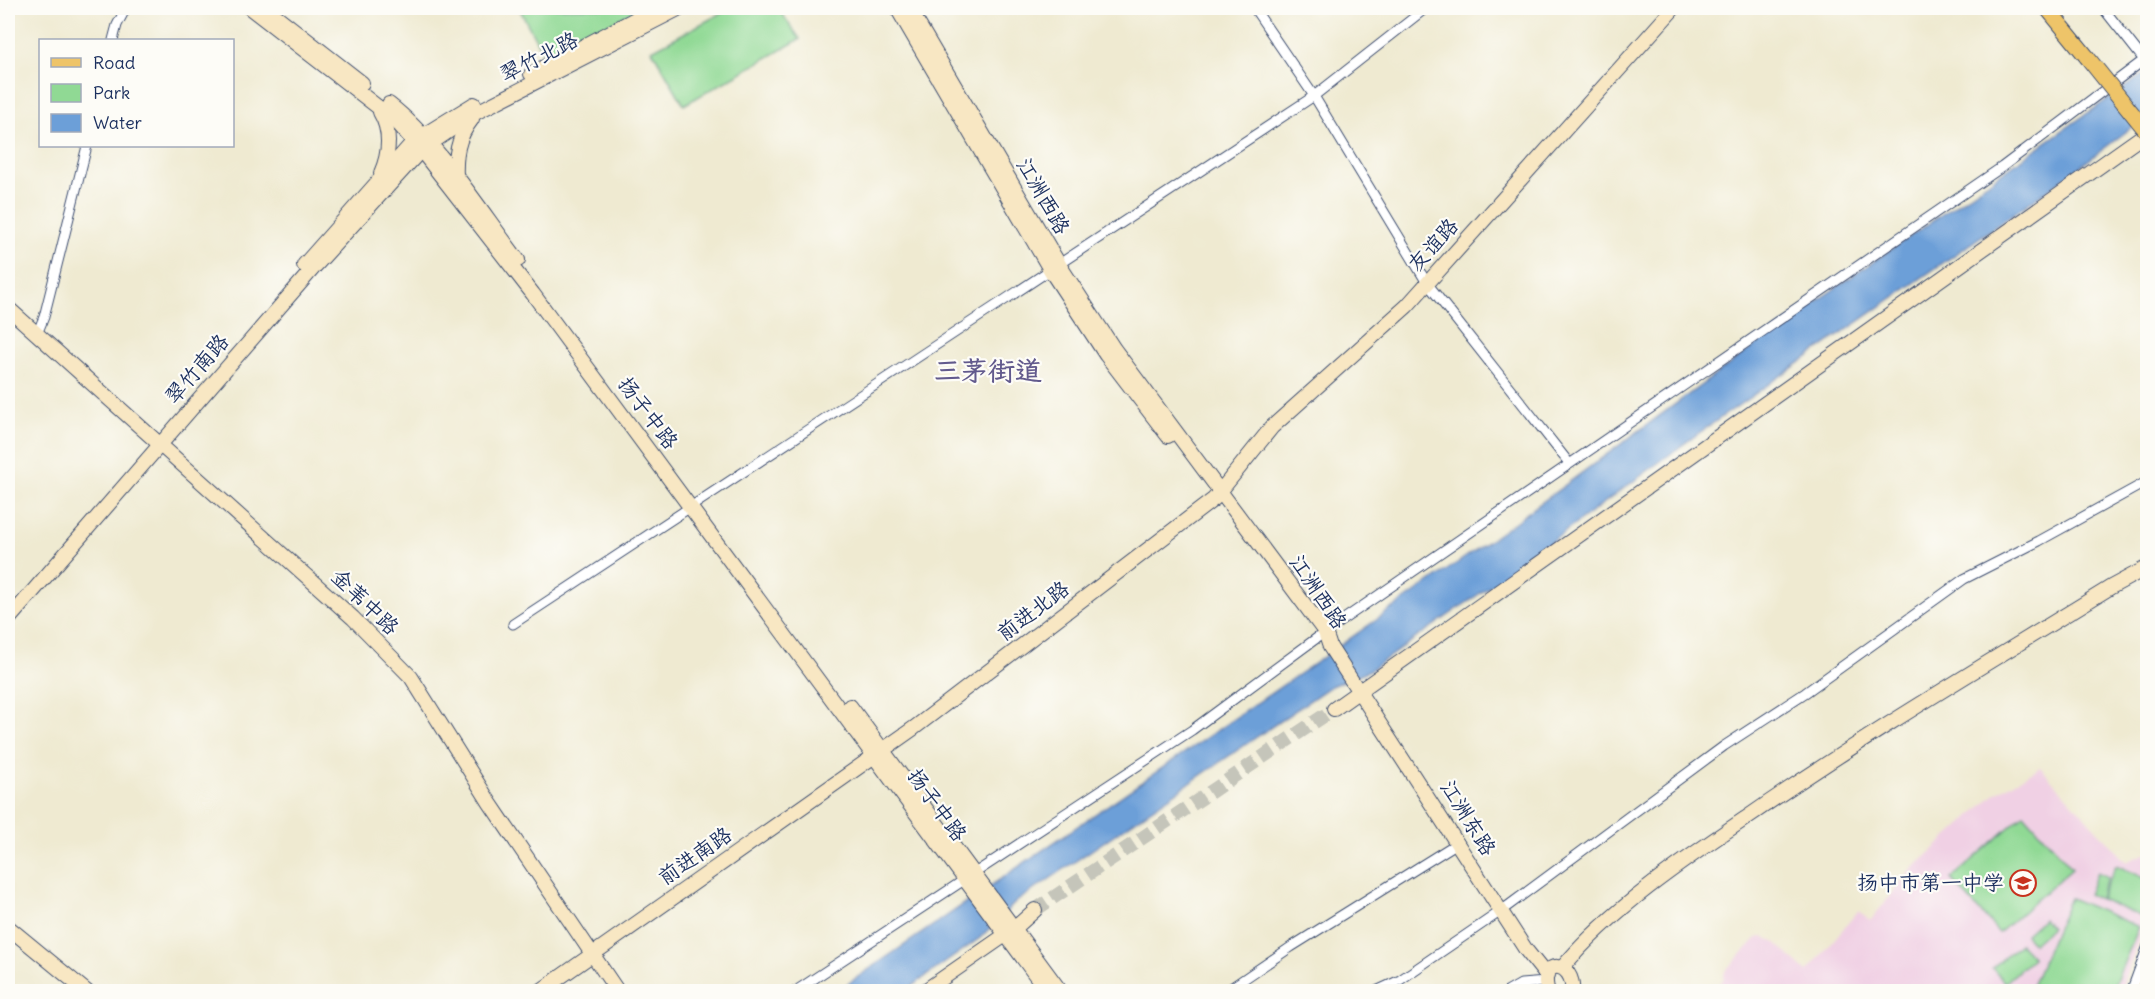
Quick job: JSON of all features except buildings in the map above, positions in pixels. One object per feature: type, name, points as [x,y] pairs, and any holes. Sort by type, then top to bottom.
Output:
[{"type":"main road","name":"扬子中路","points":[[250,8],[396,121],[421,142],[456,179],[1006,927]]},
{"type":"main road","name":"扬子中路","points":[[266,8],[405,116],[421,142],[532,294],[694,504]]},
{"type":"main road","name":"翠竹北路","points":[[421,142],[656,8]]},
{"type":"main road","name":"翠竹北路","points":[[421,142],[680,8]]},
{"type":"main road","name":"江洲西路","points":[[897,8],[1106,354],[1217,496],[1322,635],[1358,687]]},
{"type":"main road","name":"江洲西路","points":[[909,8],[1055,268]]},
{"type":"main road","name":"友谊路","points":[[1217,496],[1272,427],[1398,314],[1674,8]]},
{"type":"main road","points":[[2047,8],[2148,119]]},
{"type":"main road","points":[[1334,709],[1358,687],[2148,133],[2059,8]]},
{"type":"main road","points":[[375,105],[388,126],[385,165],[376,183]]},
{"type":"main road","points":[[456,179],[455,159],[459,139],[477,112]]},
{"type":"main road","name":"翠竹南路","points":[[8,620],[157,440],[376,183],[421,142]]},
{"type":"main road","name":"翠竹南路","points":[[8,606],[421,142]]},
{"type":"main road","name":"金苇中路","points":[[8,308],[353,618],[411,676],[490,803],[618,992]]},
{"type":"main road","name":"前进北路","points":[[880,753],[1217,496]]},
{"type":"main road","points":[[1547,983],[1550,969],[1563,967],[1583,943],[1686,859],[1820,767],[2111,587],[2148,567]]},
{"type":"main road","name":"江洲东路","points":[[1358,687],[1547,983]]},
{"type":"main road","name":"前进南路","points":[[539,992],[880,753]]},
{"type":"main road","points":[[923,992],[1006,927],[1035,910]]},
{"type":"main road","points":[[8,927],[87,992]]},
{"type":"main road","points":[[1006,927],[1047,992]]},
{"type":"main road","points":[[1006,927],[1061,992]]},
{"type":"main road","points":[[1563,967],[1569,973],[1574,991]]},
{"type":"main road","points":[[2143,992],[2148,980]]},
{"type":"street","points":[[113,39],[117,25],[126,8]]},
{"type":"street","points":[[1254,8],[1314,96],[1427,283],[1569,463]]},
{"type":"street","points":[[513,624],[1314,96],[1425,8]]},
{"type":"street","points":[[794,992],[971,879],[1192,730],[1322,635],[1569,463],[2002,167],[2144,60],[2103,8]]},
{"type":"street","points":[[37,334],[44,317],[87,147]]},
{"type":"street","points":[[1374,992],[1400,980],[1502,911],[1724,746],[1805,693],[1964,579],[2039,542],[2148,481]]},
{"type":"street","points":[[1225,992],[1291,946],[1459,842]]},
{"type":"street","points":[[2131,992],[2148,946]]},
{"type":"street","points":[[1507,992],[1521,984],[1547,983]]},
{"type":"shaded area","name":"扬中市第一中学","points":[[2040,767],[2126,862],[2147,853],[2147,917],[2120,991],[1711,992],[1723,980],[1725,971],[1757,938],[1762,937],[1774,941],[1807,972],[1858,911],[1871,920],[1910,871],[1996,793]]},
{"type":"green space","points":[[519,8],[641,8],[545,57]]},
{"type":"green space","points":[[731,8],[778,8],[800,39],[684,105],[652,50]]},
{"type":"green space","points":[[2024,814],[2072,868],[1999,933],[1951,879]]},
{"type":"green space","points":[[2116,865],[2147,879],[2147,905],[2142,917],[2100,899]]},
{"type":"green space","points":[[2097,872],[2108,877],[2099,899],[2088,894]]},
{"type":"green space","points":[[2070,898],[2139,927],[2112,991],[2030,991]]},
{"type":"green space","points":[[2043,919],[2051,928],[2033,944],[2025,935]]},
{"type":"green space","points":[[2020,944],[2033,958],[2005,983],[1992,968]]},
{"type":"water","points":[[2147,72],[2147,116],[2069,175],[1699,433],[1502,578],[1370,670],[1331,686],[1016,902],[980,938],[905,991],[836,992],[1315,663],[1504,530],[1798,314]]},
{"type":"tunnel","points":[[1035,910],[1334,709]]},
{"type":"place","name":"扬中市第一中学","points":[[2023,883]]},
{"type":"district","name":"三茅街道","points":[[988,371]]}]
